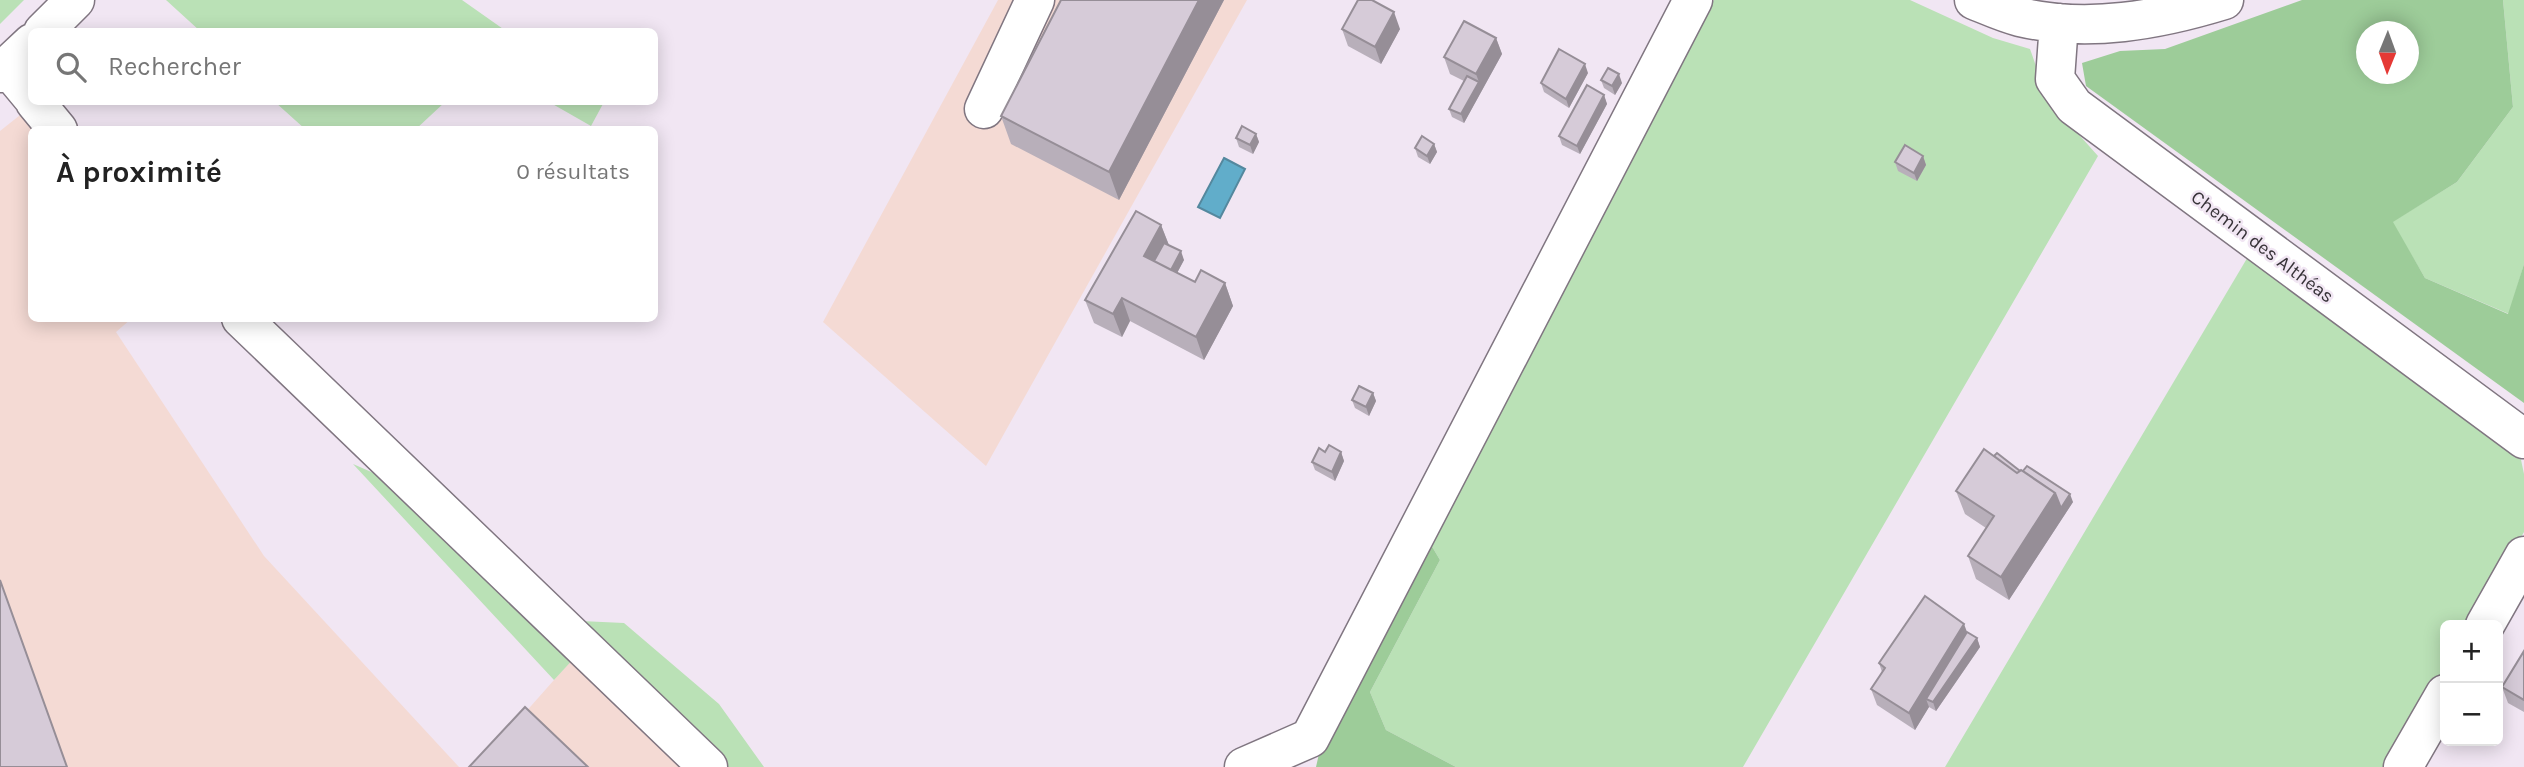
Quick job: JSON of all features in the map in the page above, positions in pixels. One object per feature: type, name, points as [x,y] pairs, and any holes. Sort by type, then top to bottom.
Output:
[{"type":"street","points":[[47,28],[75,0]]},
{"type":"street","points":[[984,109],[1035,0]]},
{"type":"street","points":[[1244,767],[1310,738],[1693,0]]},
{"type":"street","points":[[1974,0],[2019,17],[2059,23],[2144,19],[2224,0]]},
{"type":"street","name":"Chemin des Althéas","points":[[2059,23],[2055,79],[2074,106],[2524,439]]},
{"type":"street","points":[[13,61],[28,89]]},
{"type":"street","points":[[37,105],[55,126]]},
{"type":"street","points":[[244,322],[708,767]]},
{"type":"street","points":[[2487,620],[2524,556]]},
{"type":"street","points":[[2403,767],[2440,703]]},
{"type":"shaded area","points":[[998,0],[1247,0],[986,466],[823,322]]},
{"type":"shaded area","points":[[29,108],[44,126],[28,126],[28,322],[128,322],[116,332],[264,556],[459,767],[0,767],[0,131]]},
{"type":"shaded area","points":[[577,654],[691,767],[477,767]]},
{"type":"green space","points":[[0,0],[24,0],[0,24]]},
{"type":"green space","points":[[166,0],[462,0],[502,28],[197,28]]},
{"type":"green space","points":[[1714,0],[1910,0],[1993,38],[2030,49],[2048,100],[2098,156],[1743,767],[1456,767],[1386,730],[1370,692],[1440,560],[1424,533]]},
{"type":"green space","points":[[2302,0],[2503,0],[2513,107],[2457,182],[2393,222],[2425,278],[2508,314],[2524,264],[2524,403],[2086,86],[2082,63],[2120,51],[2165,49]]},
{"type":"green space","points":[[2503,0],[2524,0],[2524,264],[2509,314],[2425,278],[2392,222],[2457,182],[2513,107]]},
{"type":"green space","points":[[278,105],[442,105],[419,126],[302,126]]},
{"type":"green space","points":[[554,105],[602,105],[591,126]]},
{"type":"green space","points":[[2249,255],[2520,455],[2524,474],[2524,532],[2474,620],[2440,620],[2440,679],[2390,767],[1945,767]]},
{"type":"green space","points":[[353,464],[392,481],[538,619],[624,623],[719,704],[764,767],[692,767],[577,655],[554,680]]},
{"type":"green space","points":[[1424,533],[1440,560],[1370,692],[1386,730],[1456,767],[1316,767],[1321,745]]},
{"type":"water","points":[[1224,158],[1245,169],[1220,218],[1198,207]]},
{"type":"building","points":[[1061,0],[1199,0],[1109,172],[1001,116]]},
{"type":"building","points":[[1358,0],[1372,0],[1394,12],[1375,47],[1342,29]]},
{"type":"building","points":[[1464,21],[1496,38],[1476,74],[1444,57]]},
{"type":"building","points":[[1559,49],[1585,64],[1566,99],[1541,83]]},
{"type":"building","points":[[1608,68],[1619,74],[1612,86],[1601,80]]},
{"type":"building","points":[[1467,76],[1479,82],[1461,114],[1449,109]]},
{"type":"building","points":[[1587,85],[1604,95],[1577,146],[1559,136]]},
{"type":"building","points":[[1242,126],[1256,134],[1250,145],[1236,138]]},
{"type":"building","points":[[1422,136],[1434,144],[1427,156],[1415,148]]},
{"type":"building","points":[[1905,145],[1923,156],[1914,173],[1895,162]]},
{"type":"building","points":[[1136,211],[1161,225],[1144,256],[1195,282],[1201,270],[1225,283],[1196,337],[1122,298],[1113,314],[1085,300]]},
{"type":"building","points":[[1164,243],[1181,251],[1171,270],[1154,261]]},
{"type":"building","points":[[1359,386],[1373,393],[1366,407],[1352,400]]},
{"type":"building","points":[[1329,445],[1341,452],[1332,472],[1312,462],[1319,448],[1325,452]]},
{"type":"building","points":[[1984,449],[2017,473],[2021,470],[2055,493],[2001,577],[1968,556],[1994,516],[1956,491]]},
{"type":"building","points":[[1997,453],[2020,471],[2017,473],[1994,456]]},
{"type":"building","points":[[2027,466],[2070,494],[2061,508],[2055,493],[2023,471]]},
{"type":"building","points":[[0,580],[67,767],[0,767]]},
{"type":"building","points":[[1925,596],[1964,624],[1909,713],[1871,689],[1885,668],[1879,663]]},
{"type":"building","points":[[1967,632],[1977,638],[1933,702],[1926,699]]},
{"type":"building","points":[[2524,651],[2524,700],[2503,685]]},
{"type":"building","points":[[525,707],[588,767],[469,767]]}]
